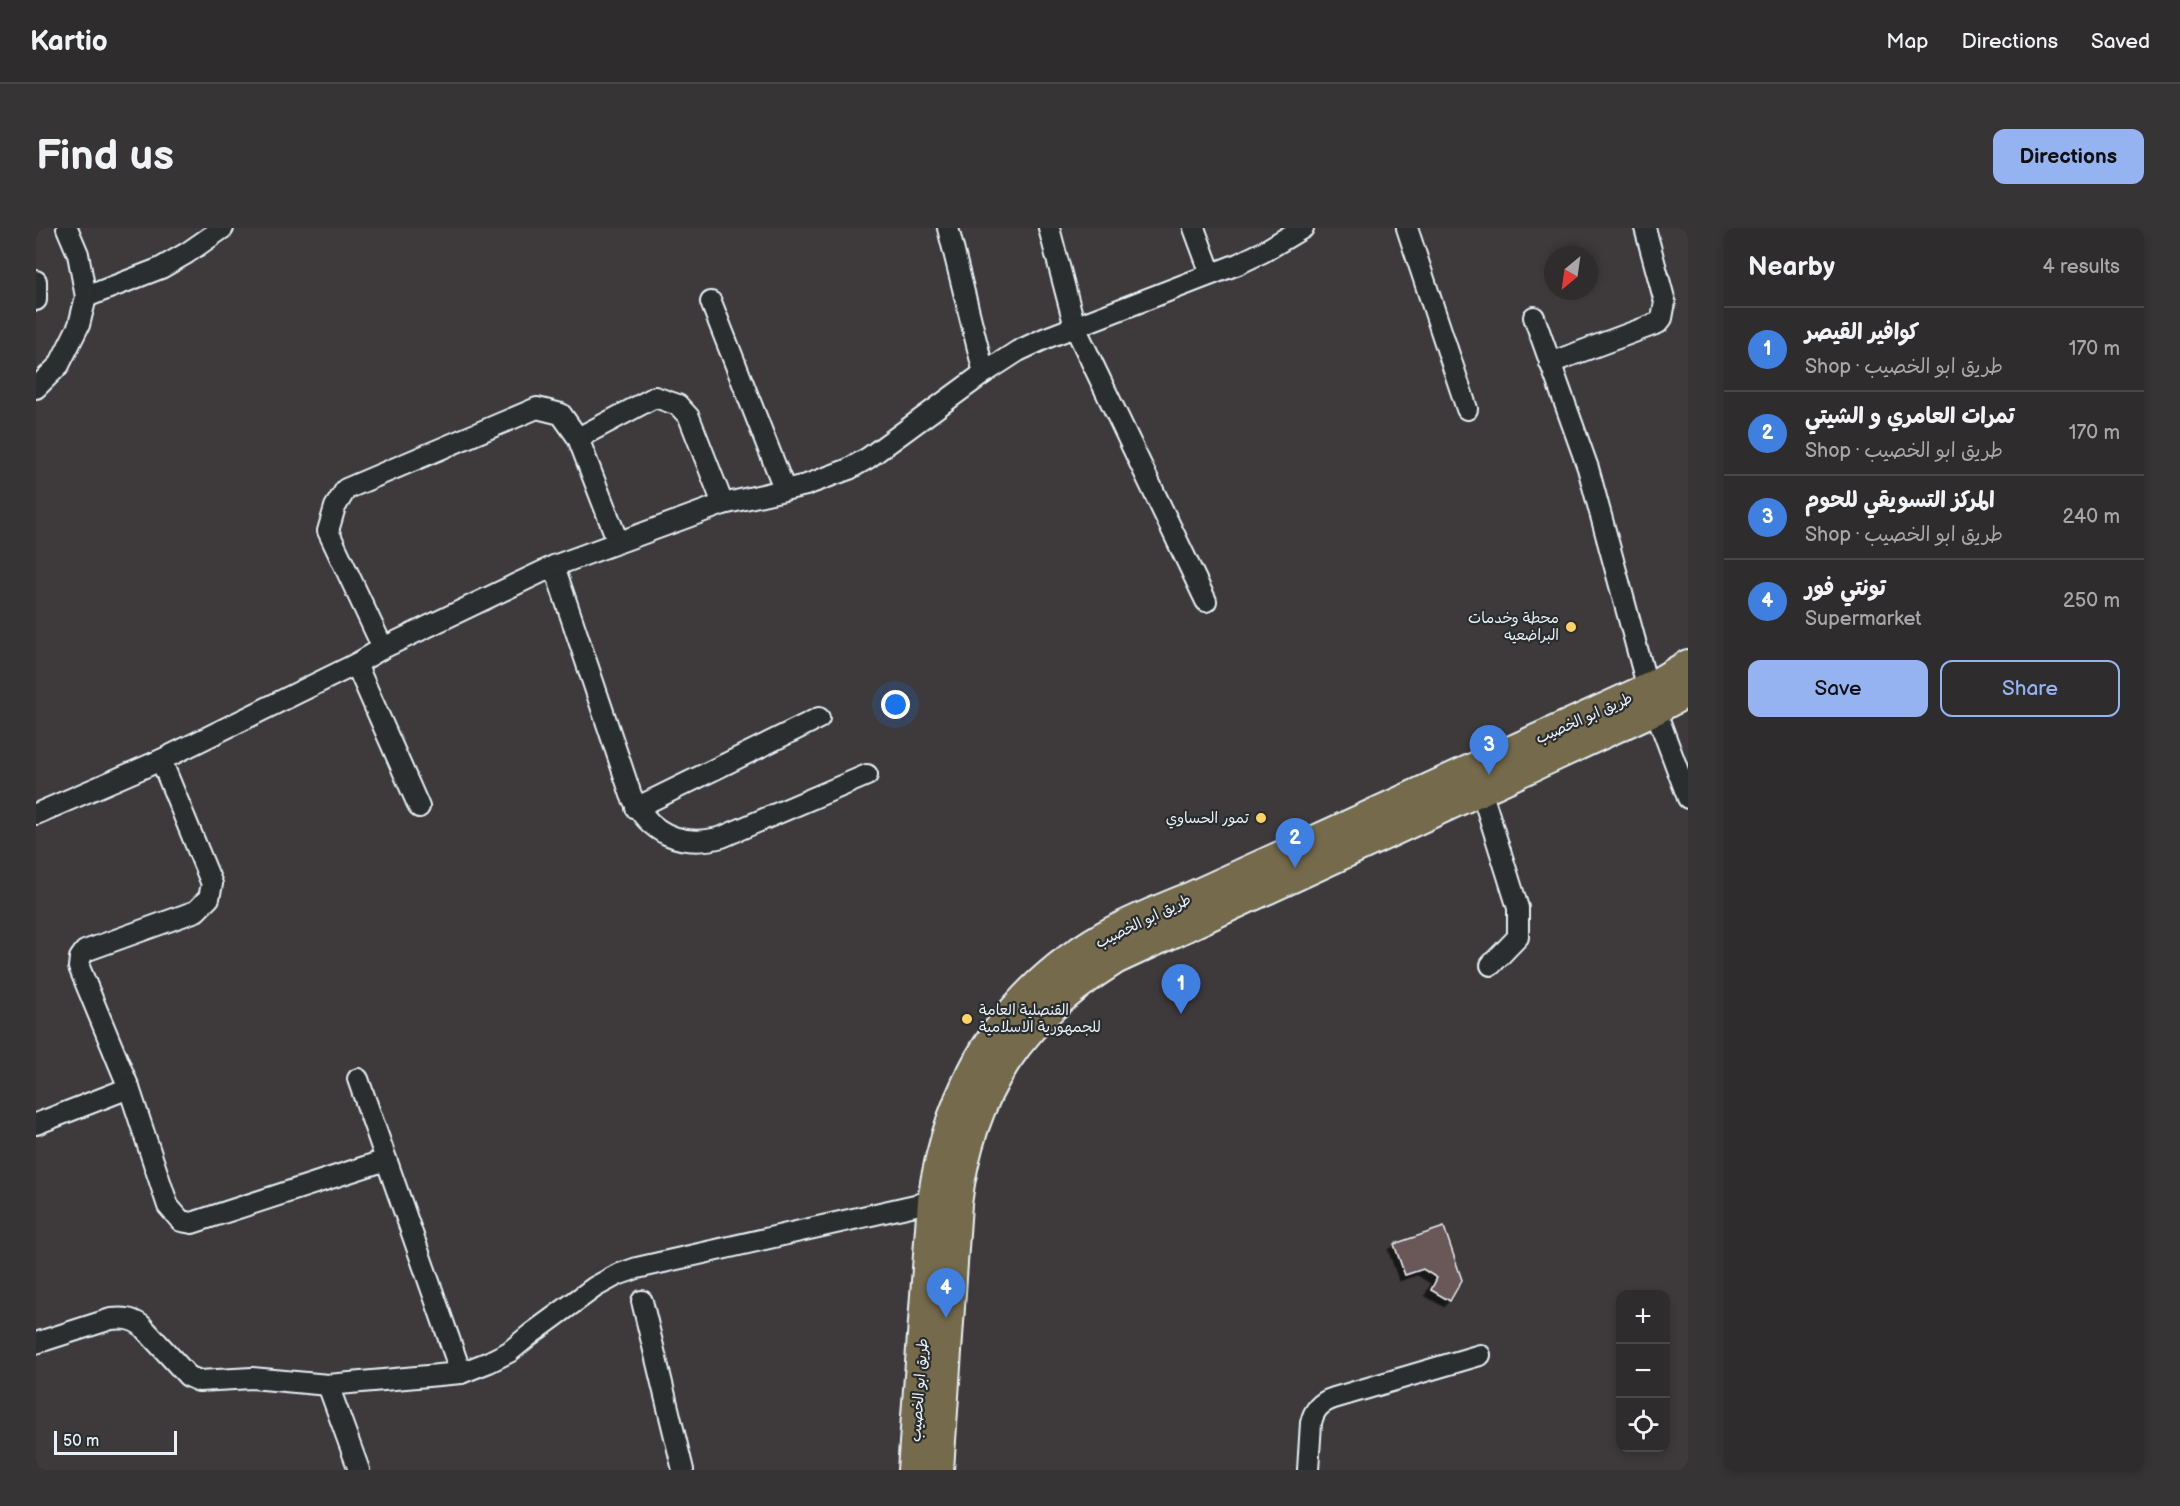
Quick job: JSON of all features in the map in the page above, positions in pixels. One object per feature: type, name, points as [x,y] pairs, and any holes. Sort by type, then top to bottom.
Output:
[{"type":"main road","name":"طريق ابو الخصيب","points":[[938,1470],[960,1174],[966,1144],[985,1097],[1004,1061],[1022,1037],[1065,993],[1115,959],[1481,790],[1652,699],[1688,665]]},
{"type":"main road","name":"طريق ابو الخصيب","points":[[913,1470],[933,1201],[945,1137],[970,1076],[993,1039],[1027,996],[1077,954],[1134,922],[1652,699],[1688,691]]},
{"type":"street","points":[[36,388],[59,365],[79,325],[86,297],[78,254],[67,228]]},
{"type":"street","points":[[86,297],[160,268],[187,253],[223,228]]},
{"type":"street","points":[[948,228],[984,373]]},
{"type":"street","points":[[1049,228],[1075,327],[1206,601]]},
{"type":"street","points":[[1194,228],[1211,274]]},
{"type":"street","points":[[36,814],[161,760],[356,664],[383,648],[554,566],[723,504],[784,488],[806,485],[849,469],[868,458],[984,373],[1018,351],[1263,252],[1302,228]]},
{"type":"street","points":[[1407,228],[1467,409]]},
{"type":"street","points":[[1551,363],[1658,324],[1662,318],[1665,302],[1645,228]]},
{"type":"street","points":[[36,281],[36,300]]},
{"type":"street","points":[[711,302],[784,488]]},
{"type":"street","points":[[1534,318],[1588,468],[1652,699],[1688,798]]},
{"type":"street","points":[[578,438],[655,397],[678,405],[689,417],[723,504]]},
{"type":"street","points":[[383,648],[328,531],[335,507],[346,489],[537,408],[561,414],[578,438],[618,542]]},
{"type":"street","points":[[554,566],[630,795],[636,808],[645,819],[668,835],[695,842],[722,837],[867,775]]},
{"type":"street","points":[[356,664],[419,807]]},
{"type":"street","points":[[636,808],[819,718]]},
{"type":"street","points":[[161,760],[212,885],[209,898],[195,911],[85,951],[80,958],[79,968],[129,1088],[168,1206],[181,1221],[192,1222],[386,1160]]},
{"type":"street","points":[[1481,790],[1518,908],[1518,938],[1491,965]]},
{"type":"street","points":[[358,1079],[461,1373]]},
{"type":"street","points":[[36,1124],[129,1088]]},
{"type":"street","points":[[36,1343],[111,1319],[123,1318],[134,1320],[141,1325],[188,1376],[200,1381],[242,1378],[328,1385],[461,1373],[509,1352],[596,1287],[627,1271],[653,1263],[933,1201]]},
{"type":"street","points":[[642,1301],[683,1470]]},
{"type":"street","points":[[1308,1470],[1311,1423],[1316,1409],[1321,1404],[1334,1398],[1480,1355]]},
{"type":"street","points":[[328,1385],[359,1470]]},
{"type":"building","points":[[1444,1227],[1462,1280],[1450,1301],[1431,1290],[1437,1278],[1423,1269],[1405,1275],[1394,1244]]},
{"type":"place","name":"محطة وخدمات البراضعيه","points":[[1571,627]]},
{"type":"place","name":"المركز التسويقي للحوم","points":[[1489,775]]},
{"type":"place","name":"تمور الحساوي","points":[[1261,818]]},
{"type":"place","name":"تمرات العامري و الشيتي","points":[[1295,868]]},
{"type":"place","name":"كوافير القيصر","points":[[1181,1014]]},
{"type":"place","name":"القنصلية العامة للجمهورية الاسلامية","points":[[967,1019]]},
{"type":"place","name":"تونتي فور","points":[[946,1318]]}]
